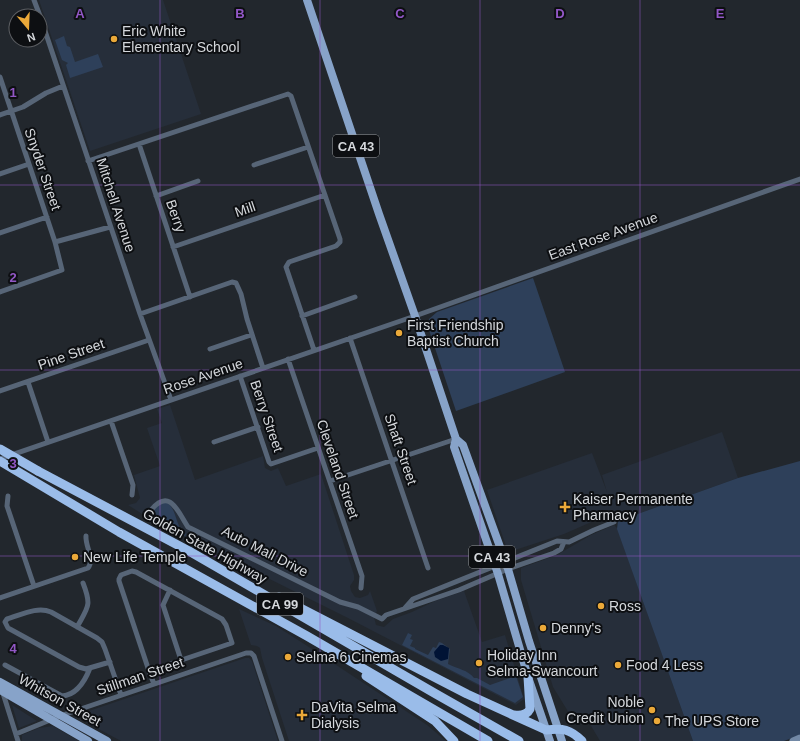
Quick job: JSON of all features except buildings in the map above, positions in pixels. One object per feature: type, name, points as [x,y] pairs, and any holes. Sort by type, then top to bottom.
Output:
[{"type":"highway","name":"Golden State Highway","points":[[0,449],[38,471],[190,551],[519,741]]},
{"type":"highway","name":"Golden State Highway","points":[[0,460],[119,532],[307,636],[488,741]]},
{"type":"highway","points":[[190,551],[466,694],[546,730],[558,728],[568,729],[582,741]]},
{"type":"highway","points":[[307,636],[435,721],[454,741]]},
{"type":"highway","points":[[512,715],[522,715],[527,713],[530,708],[528,677]]},
{"type":"main road","name":"CA 43","points":[[307,0],[456,439],[463,445],[507,565],[529,641],[562,741]]},
{"type":"main road","name":"CA 43","points":[[456,439],[454,447],[496,570],[528,677],[550,741]]},
{"type":"main road","name":"Whitson Street","points":[[0,687],[60,716],[106,741]]},
{"type":"main road","name":"Whitson Street","points":[[0,687],[50,720],[88,741]]},
{"type":"street","name":"Mitchell Avenue","points":[[48,40],[110,227],[171,400]]},
{"type":"street","name":"Snyder Street","points":[[0,77],[47,217],[62,270],[0,292]]},
{"type":"street","points":[[0,115],[28,105],[46,93],[63,86]]},
{"type":"street","points":[[88,161],[288,94],[292,98],[340,240],[340,242],[332,248],[289,262],[286,266],[314,350]]},
{"type":"street","name":"Berry","points":[[139,144],[190,297]]},
{"type":"street","points":[[254,165],[308,147]]},
{"type":"street","points":[[0,174],[29,164]]},
{"type":"street","name":"East Rose Avenue","points":[[415,316],[800,179]]},
{"type":"street","points":[[156,196],[198,181]]},
{"type":"street","name":"Mill","points":[[173,247],[325,195]]},
{"type":"street","points":[[0,233],[47,217]]},
{"type":"street","points":[[55,242],[110,227]]},
{"type":"street","points":[[140,314],[232,282],[236,283],[242,294],[251,335],[263,368]]},
{"type":"street","points":[[302,316],[355,297]]},
{"type":"street","name":"Rose Avenue","points":[[0,460],[48,442],[415,316]]},
{"type":"street","points":[[210,349],[251,335]]},
{"type":"street","name":"Shaft Street","points":[[350,338],[428,568]]},
{"type":"street","name":"Pine Street","points":[[0,391],[149,340]]},
{"type":"street","name":"Cleveland Street","points":[[288,359],[362,578],[361,588]]},
{"type":"street","name":"Berry Street","points":[[240,376],[271,464],[318,448]]},
{"type":"street","points":[[28,382],[48,442]]},
{"type":"street","points":[[111,421],[132,486],[132,495]]},
{"type":"street","points":[[214,442],[258,427]]},
{"type":"street","points":[[330,481],[456,439]]},
{"type":"street","points":[[8,496],[7,506],[34,586]]},
{"type":"street","name":"Auto Mall Drive","points":[[151,510],[156,504],[168,500],[176,507],[188,527],[340,602],[358,607],[382,619],[386,615],[404,609]]},
{"type":"street","points":[[404,609],[459,590],[496,570],[557,541],[569,542],[614,522]]},
{"type":"street","points":[[0,598],[86,569],[91,565],[91,561],[86,544],[86,536]]},
{"type":"street","points":[[404,609],[413,599],[507,565],[554,553],[561,549],[564,542]]},
{"type":"street","points":[[149,671],[232,643],[226,625],[222,619],[134,571],[123,574],[119,578],[149,671],[154,684]]},
{"type":"street","points":[[77,627],[88,606],[87,594],[83,583]]},
{"type":"street","points":[[170,590],[163,605],[181,660]]},
{"type":"street","points":[[110,662],[84,669],[75,666],[8,628],[5,622],[32,611],[43,610],[51,612],[97,638],[102,642],[110,662],[121,695]]},
{"type":"street","name":"Stillman Street","points":[[16,734],[60,716],[246,653],[251,653],[254,656],[282,741]]},
{"type":"street","points":[[5,665],[62,696],[68,695],[80,686],[90,668]]},
{"type":"street","points":[[0,687],[18,741]]},
{"type":"street","points":[[793,741],[800,738]]},
{"type":"shaded area","name":"Eric White Elementary School","points":[[39,0],[163,0],[201,114],[90,151],[48,27],[48,8],[42,8]]},
{"type":"shaded area","points":[[64,36],[67,46],[70,47],[75,62],[98,54],[103,67],[70,78],[66,65],[68,63],[62,60],[55,40]]},
{"type":"shaded area","points":[[533,278],[565,372],[456,411],[428,327],[429,319],[437,312]]},
{"type":"shaded area","points":[[170,405],[195,480],[263,456],[265,468],[271,471],[278,468],[286,486],[321,474],[354,575],[354,580],[350,586],[351,591],[355,597],[360,598],[368,595],[370,591],[377,611],[374,617],[376,625],[384,627],[393,619],[435,601],[464,591],[482,642],[505,635],[524,699],[516,705],[348,618],[209,549],[147,517],[128,505],[136,503],[140,498],[134,475],[160,466],[147,428],[162,423],[157,409]]},
{"type":"shaded area","points":[[722,432],[738,478],[618,521],[614,512],[564,534],[515,550],[507,549],[487,490],[592,453],[607,492],[602,475]]},
{"type":"shaded area","points":[[800,461],[800,735],[784,741],[693,741],[617,529],[618,521],[738,478]]},
{"type":"shaded area","points":[[166,502],[170,505],[182,531],[186,534],[185,536],[151,518],[156,505]]},
{"type":"shaded area","points":[[614,525],[617,528],[693,741],[600,741],[590,724],[569,713],[553,687],[521,580],[521,568],[557,555],[591,535]]},
{"type":"shaded area","points":[[239,609],[276,626],[427,725],[446,741],[289,741],[260,648],[251,645]]},
{"type":"shaded area","points":[[408,633],[412,635],[410,639],[413,640],[410,646],[428,655],[433,647],[436,648],[439,642],[442,643],[450,649],[448,664],[466,671],[474,678],[477,678],[490,685],[516,676],[523,697],[515,703],[402,645]]},
{"type":"shaded area","points":[[440,645],[449,648],[448,659],[441,661],[435,657],[434,652]]},
{"type":"shaded area","points":[[245,658],[249,658],[252,661],[278,741],[121,741],[82,720],[81,717],[83,713]]},
{"type":"shaded area","points":[[12,705],[37,721],[19,728]]},
{"type":"shaded area","points":[[53,726],[79,741],[22,741],[22,735],[39,728]]},
{"type":"place","name":"Eric White Elementary School","points":[[114,39]]},
{"type":"place","name":"First Friendship Baptist Church","points":[[399,333]]},
{"type":"place","name":"Kaiser Permanente Pharmacy","points":[[565,507]]},
{"type":"place","name":"New Life Temple","points":[[75,557]]},
{"type":"place","name":"Ross","points":[[601,606]]},
{"type":"place","name":"Denny's","points":[[543,628]]},
{"type":"place","name":"Selma 6 Cinemas","points":[[288,657]]},
{"type":"place","name":"Holiday Inn Selma-Swancourt","points":[[479,663]]},
{"type":"place","name":"Food 4 Less","points":[[618,665]]},
{"type":"place","name":"Noble Credit Union","points":[[652,710]]},
{"type":"place","name":"DaVita Selma Dialysis","points":[[302,715]]},
{"type":"place","name":"The UPS Store","points":[[657,721]]}]
